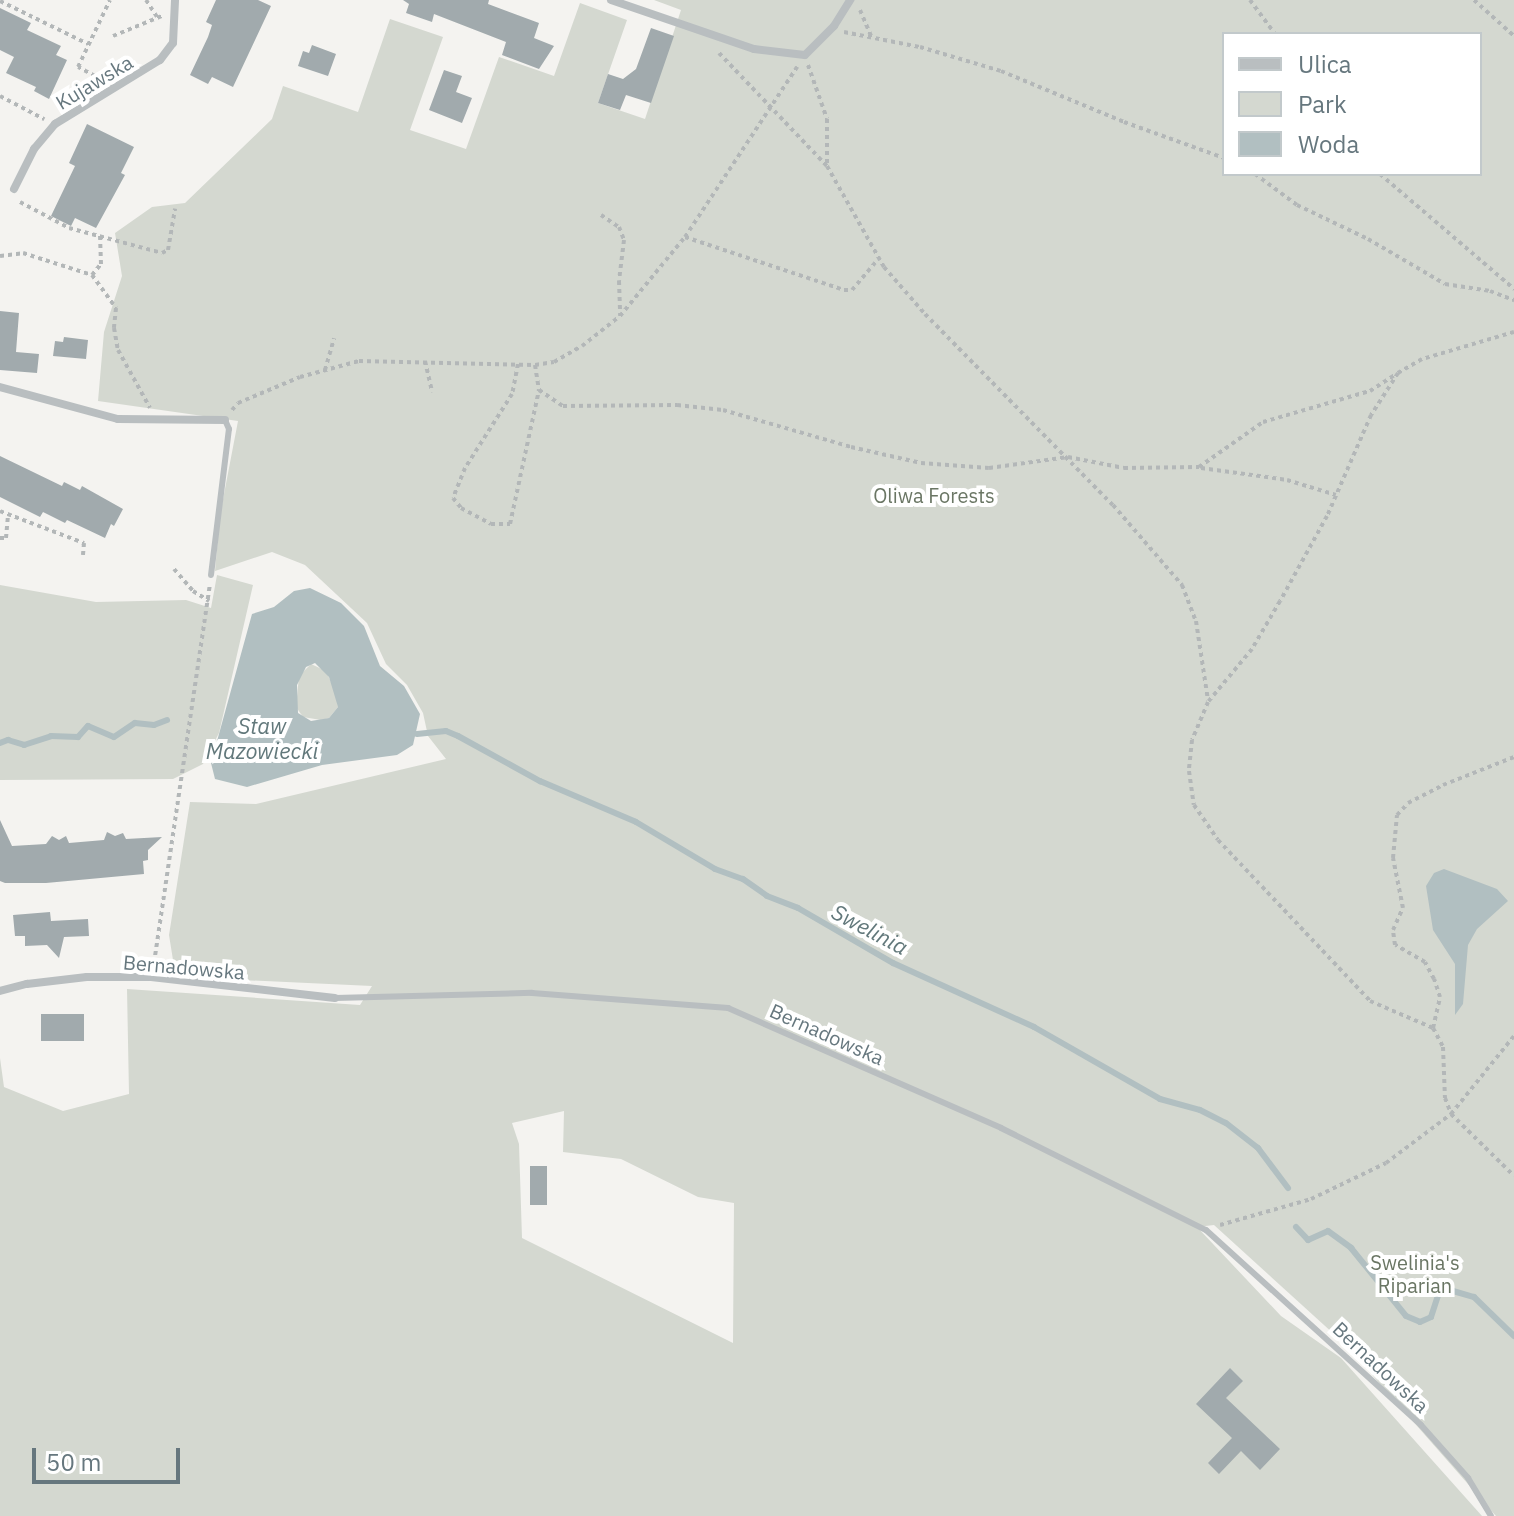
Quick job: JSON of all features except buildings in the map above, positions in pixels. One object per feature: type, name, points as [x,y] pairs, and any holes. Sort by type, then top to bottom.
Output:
[{"type":"street","name":"Kujawska","points":[[14,189],[34,149],[55,124],[160,60],[173,43],[175,0]]},
{"type":"street","points":[[611,0],[754,49],[805,55],[834,26],[853,0]]},
{"type":"street","points":[[0,387],[99,415],[157,420],[225,420]]},
{"type":"street","name":"Bernadowska","points":[[0,991],[27,984],[87,977],[151,977],[335,998]]},
{"type":"lane","points":[[211,575],[229,429],[225,420]]},
{"type":"lane","name":"Bernadowska","points":[[335,998],[532,993],[728,1008],[1001,1128],[1206,1230],[1421,1425],[1468,1478],[1491,1516]]},
{"type":"path","points":[[95,76],[78,67],[110,0]]},
{"type":"path","points":[[113,36],[128,33],[157,17],[146,0]]},
{"type":"path","points":[[853,0],[872,39]]},
{"type":"path","points":[[1250,0],[1274,32]]},
{"type":"path","points":[[1474,0],[1514,36]]},
{"type":"path","points":[[0,1],[88,44]]},
{"type":"path","points":[[834,26],[851,35],[920,47],[1001,71],[1222,157]]},
{"type":"path","points":[[718,52],[827,166],[880,257],[925,314],[1068,457],[1182,585],[1196,621],[1208,702]]},
{"type":"path","points":[[225,420],[238,403],[325,370],[359,361],[535,365],[554,362],[582,346],[620,316],[685,237],[769,105],[805,55]]},
{"type":"path","points":[[805,55],[827,119],[827,166]]},
{"type":"path","points":[[0,96],[55,124]]},
{"type":"path","points":[[1258,176],[1297,205],[1368,239],[1445,284],[1490,291],[1514,300]]},
{"type":"path","points":[[1382,176],[1514,289]]},
{"type":"path","points":[[26,205],[69,228],[162,253],[168,250],[175,209]]},
{"type":"path","points":[[601,215],[619,227],[624,240],[619,281],[620,316]]},
{"type":"path","points":[[92,275],[101,264],[100,236]]},
{"type":"path","points":[[685,237],[844,290],[852,290],[880,257]]},
{"type":"path","points":[[0,256],[23,253],[92,275],[116,308],[114,328],[118,350],[157,420]]},
{"type":"path","points":[[1199,467],[1263,422],[1370,391],[1422,359],[1514,332]]},
{"type":"path","points":[[325,370],[334,338]]},
{"type":"path","points":[[425,361],[432,392]]},
{"type":"path","points":[[518,364],[512,394],[465,468],[453,498],[461,508],[491,524],[510,524],[539,390],[535,365]]},
{"type":"path","points":[[1398,373],[1371,415],[1336,495],[1252,649],[1208,702],[1192,740],[1189,771],[1194,805],[1218,840],[1370,1001],[1433,1028],[1443,1047],[1445,1098],[1451,1114],[1514,1176]]},
{"type":"path","points":[[539,390],[563,406],[677,405],[723,410],[851,447],[921,463],[989,468],[1068,457],[1124,468],[1199,467],[1287,480],[1336,495]]},
{"type":"path","points":[[0,511],[84,543],[83,555]]},
{"type":"path","points":[[8,515],[3,538],[11,545]]},
{"type":"path","points":[[151,977],[184,789],[209,601],[193,591],[174,569]]},
{"type":"path","points":[[1433,1028],[1440,997],[1434,979],[1425,962],[1395,945],[1393,930],[1403,908],[1393,858],[1397,815],[1408,803],[1443,785],[1514,757]]},
{"type":"path","points":[[1206,1230],[1311,1199],[1386,1163],[1451,1114],[1514,1036]]},
{"type":"green space","name":"Oliwa Forests","points":[[654,0],[1514,0],[1514,1516],[1496,1516],[1346,1345],[1214,1225],[1197,1227],[1281,1316],[1341,1358],[1482,1516],[0,1516],[0,1058],[4,1087],[63,1111],[129,1094],[127,989],[360,1005],[372,986],[197,978],[173,960],[169,935],[190,802],[256,804],[446,759],[428,736],[423,713],[407,685],[386,664],[367,623],[305,565],[272,552],[215,571],[220,515],[238,421],[98,401],[104,332],[122,276],[115,233],[152,207],[185,203],[272,119],[283,86],[358,112],[390,19],[443,37],[410,130],[466,149],[499,57],[554,76],[580,3],[627,20],[598,103],[645,119],[681,10]],"holes":[[[564,1111],[563,1152],[621,1159],[698,1197],[734,1203],[733,1343],[522,1238],[519,1144],[512,1123]]]},
{"type":"green space","points":[[217,575],[253,585],[219,733],[203,764],[173,779],[0,780],[0,585],[96,602],[186,600],[211,608]]},
{"type":"green space","points":[[311,664],[326,671],[337,695],[338,707],[329,718],[303,717],[296,707],[299,676]]},
{"type":"water","name":"Staw Mazowiecki","points":[[310,588],[341,603],[364,626],[380,666],[404,686],[420,714],[413,745],[397,755],[322,765],[247,787],[215,779],[211,763],[252,614],[274,607],[294,591]],"holes":[[[315,663],[329,677],[338,707],[329,718],[311,721],[298,713],[297,685],[306,667]]]},
{"type":"water","points":[[1444,869],[1497,889],[1508,901],[1477,929],[1468,945],[1463,1004],[1455,1015],[1455,964],[1433,930],[1426,886],[1434,873]]},
{"type":"waterway","name":"Swelinia","points":[[0,743],[8,740],[24,745],[51,736],[78,737],[88,726],[114,737],[135,723],[154,725],[167,720]]},
{"type":"waterway","name":"Swelinia","points":[[417,734],[446,731],[458,736],[540,781],[636,822],[715,869],[743,879],[767,896],[798,908],[893,963],[1034,1027],[1160,1099],[1200,1110],[1226,1123],[1258,1148],[1288,1188]]},
{"type":"waterway","name":"Swelinia","points":[[1296,1227],[1308,1240],[1328,1231],[1351,1248],[1406,1316],[1420,1322],[1431,1317],[1439,1293],[1453,1291],[1474,1297],[1514,1336]]},
{"type":"park label","name":"Swelinia's Riparian","points":[[1415,1274]]}]
